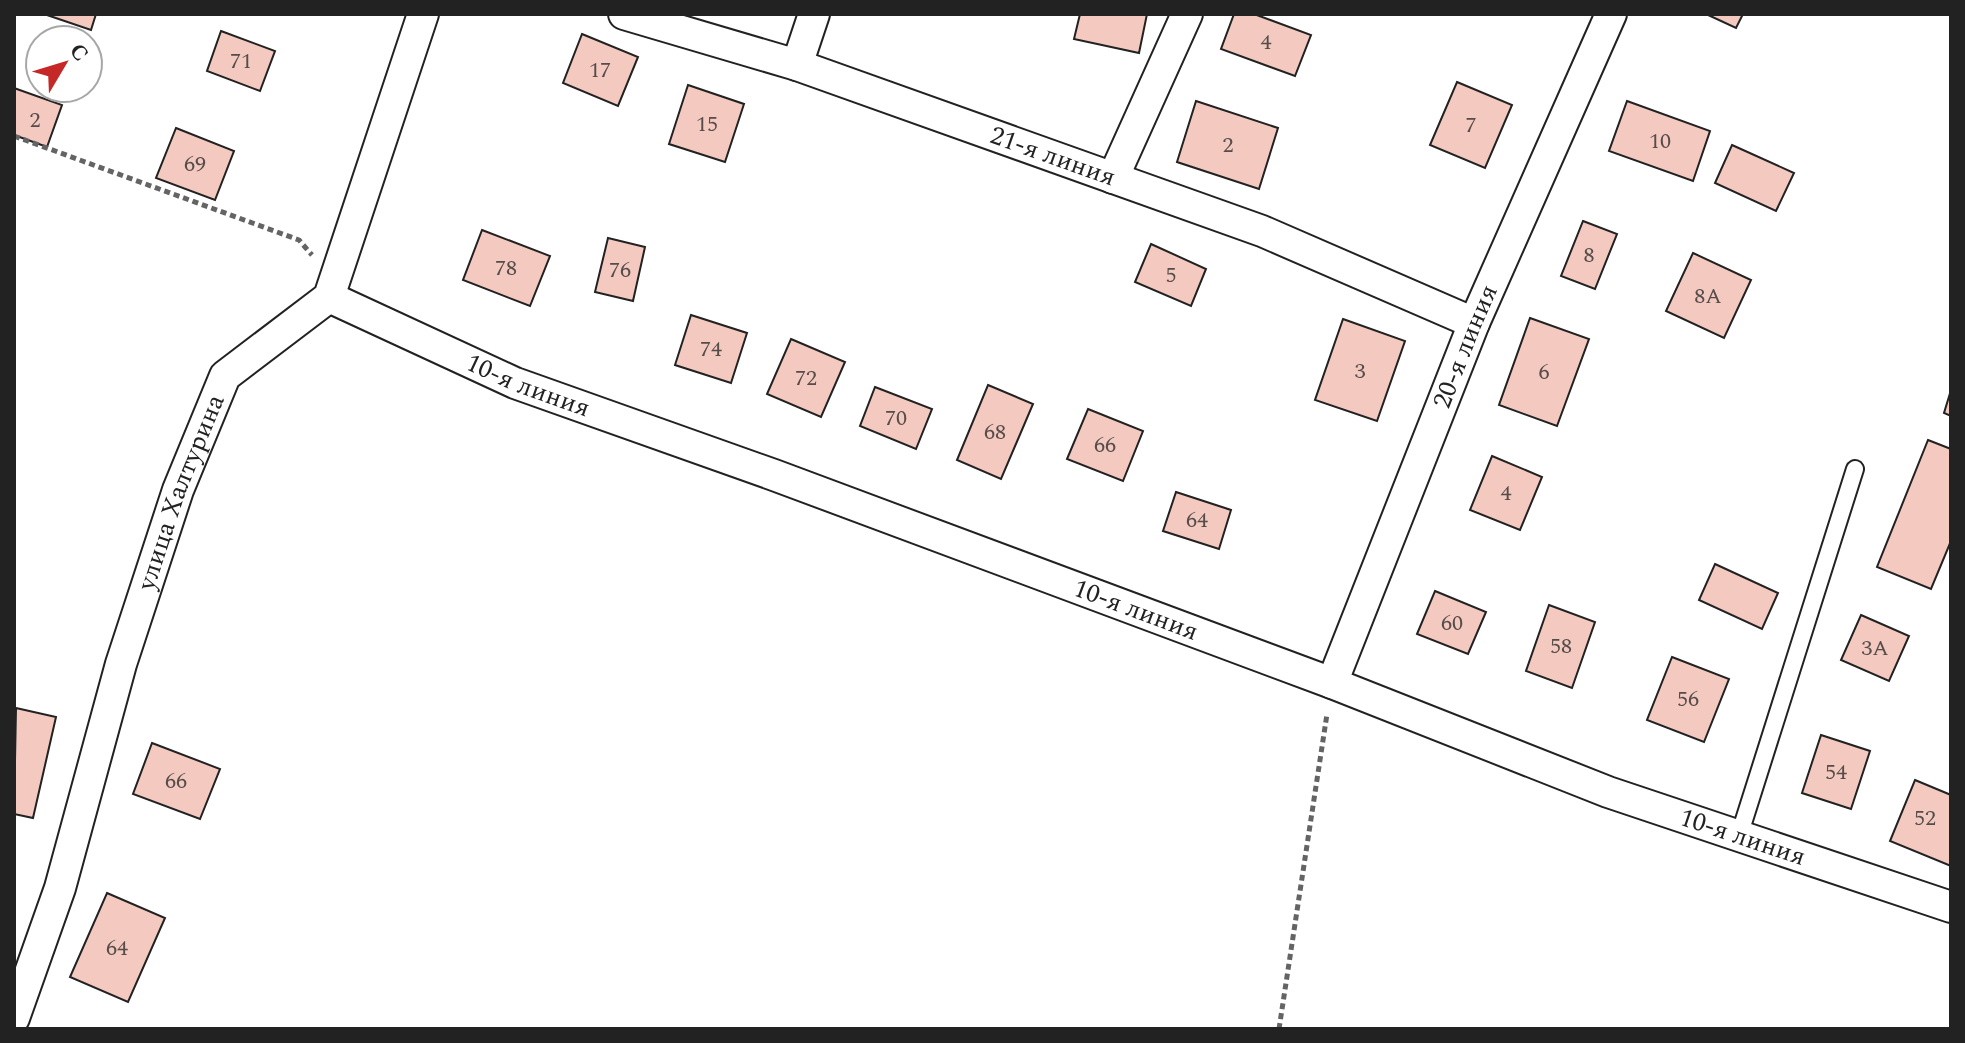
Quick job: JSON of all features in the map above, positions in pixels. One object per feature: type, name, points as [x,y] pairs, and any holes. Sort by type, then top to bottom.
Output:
[{"type":"street","points":[[329,297],[423,14]]},
{"type":"street","name":"21-я линия","points":[[624,14],[797,65],[1262,231],[1474,323]]},
{"type":"street","points":[[797,65],[814,14]]},
{"type":"street","points":[[1113,178],[1187,14]]},
{"type":"street","name":"20-я линия","points":[[1332,683],[1474,323],[1611,14]]},
{"type":"street","name":"10-я линия","points":[[329,297],[515,383],[774,475],[1332,683],[1608,792],[1951,907]]},
{"type":"street","name":"улица Халтурина","points":[[14,1018],[60,888],[121,664],[178,490],[225,376],[329,297]]},
{"type":"lane","points":[[1739,836],[1855,469]]},
{"type":"path","points":[[14,136],[299,240],[312,256],[329,297]]},
{"type":"path","points":[[1279,1029],[1332,683]]},
{"type":"building","points":[[44,14],[96,14],[93,24],[73,24]]},
{"type":"building","points":[[1080,14],[1147,14],[1139,53],[1074,39]]},
{"type":"building","points":[[1234,14],[1254,14],[1311,35],[1295,76],[1221,49]]},
{"type":"building","points":[[1706,14],[1743,14],[1736,28]]},
{"type":"building","points":[[221,31],[275,51],[260,91],[207,71]]},
{"type":"building","points":[[582,34],[638,57],[618,106],[563,83]]},
{"type":"building","points":[[1457,82],[1512,105],[1485,168],[1430,145]]},
{"type":"building","points":[[688,85],[744,104],[725,162],[669,144]]},
{"type":"building","points":[[14,88],[24,92],[24,104],[62,105],[47,147],[14,135]]},
{"type":"building","points":[[1196,101],[1278,128],[1259,189],[1177,162]]},
{"type":"building","points":[[1627,101],[1710,131],[1693,181],[1609,151]]},
{"type":"building","points":[[176,128],[234,151],[215,200],[156,178]]},
{"type":"building","points":[[1732,145],[1794,173],[1776,211],[1715,183]]},
{"type":"building","points":[[1583,221],[1617,234],[1595,289],[1561,276]]},
{"type":"building","points":[[482,230],[550,256],[530,306],[463,280]]},
{"type":"building","points":[[608,238],[645,247],[633,301],[595,292]]},
{"type":"building","points":[[1151,244],[1206,269],[1191,306],[1135,282]]},
{"type":"building","points":[[1693,253],[1751,280],[1724,338],[1666,311]]},
{"type":"building","points":[[691,315],[747,333],[731,383],[675,365]]},
{"type":"building","points":[[1530,318],[1589,339],[1557,426],[1499,405]]},
{"type":"building","points":[[1343,319],[1405,341],[1377,421],[1315,400]]},
{"type":"building","points":[[791,339],[845,362],[821,417],[767,394]]},
{"type":"building","points":[[988,385],[1033,404],[1001,479],[957,460]]},
{"type":"building","points":[[875,387],[932,409],[916,449],[860,426]]},
{"type":"building","points":[[1951,390],[1951,416],[1944,413]]},
{"type":"building","points":[[1088,409],[1143,431],[1123,481],[1067,459]]},
{"type":"building","points":[[1928,440],[1951,449],[1951,541],[1931,589],[1877,567]]},
{"type":"building","points":[[1492,456],[1542,477],[1520,530],[1470,510]]},
{"type":"building","points":[[1176,492],[1231,510],[1219,549],[1163,531]]},
{"type":"building","points":[[1715,564],[1778,593],[1762,629],[1699,600]]},
{"type":"building","points":[[1435,591],[1486,612],[1468,654],[1417,634]]},
{"type":"building","points":[[1549,605],[1595,622],[1572,688],[1526,671]]},
{"type":"building","points":[[1861,615],[1909,636],[1889,681],[1841,660]]},
{"type":"building","points":[[1672,657],[1729,679],[1704,742],[1647,720]]},
{"type":"building","points":[[16,708],[56,717],[33,818],[14,814]]},
{"type":"building","points":[[1821,735],[1870,751],[1851,809],[1802,793]]},
{"type":"building","points":[[152,743],[220,769],[200,819],[133,794]]},
{"type":"building","points":[[1915,780],[1951,795],[1951,866],[1890,841]]},
{"type":"building","points":[[107,893],[165,918],[128,1002],[70,977]]}]
